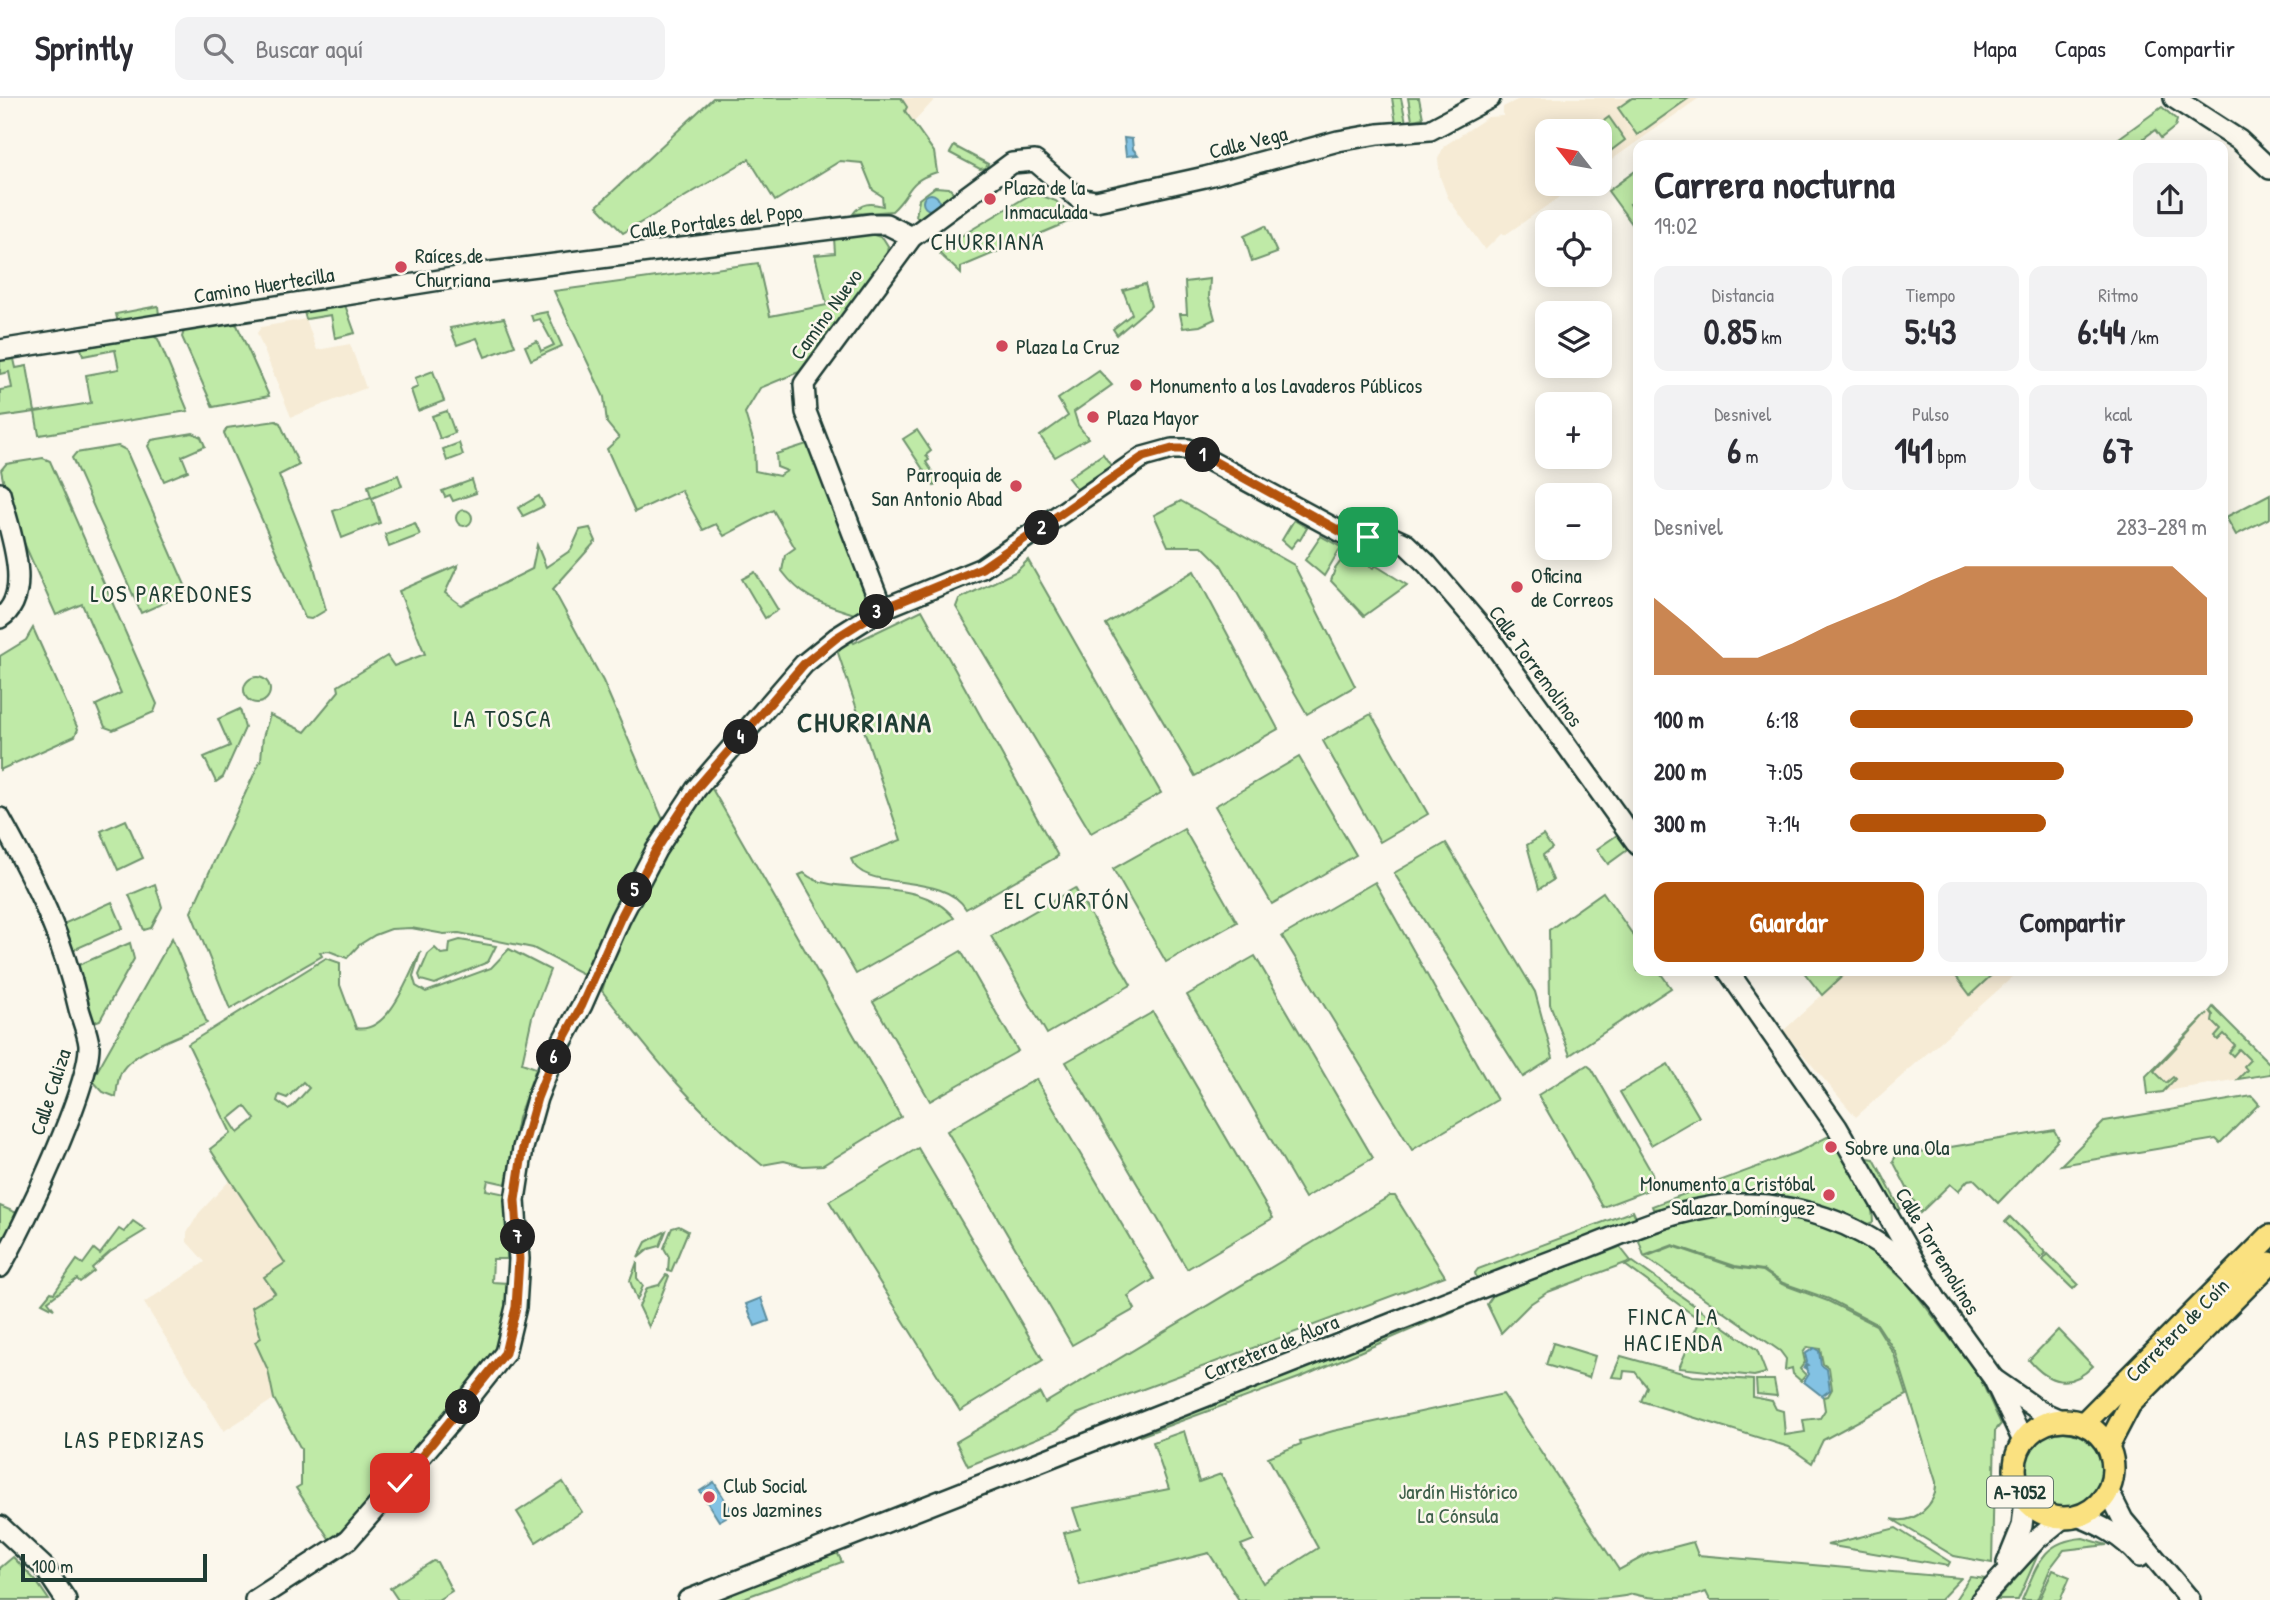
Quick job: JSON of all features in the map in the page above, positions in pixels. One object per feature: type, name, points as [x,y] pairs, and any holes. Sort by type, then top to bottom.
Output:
[{"type":"main road","name":"Carretera de Coín","points":[[2084,1423],[2270,1236]]},
{"type":"main road","points":[[2108,1446],[2130,1404],[2270,1263]]},
{"type":"main road","points":[[2023,1441],[2045,1423],[2058,1419],[2084,1423],[2102,1437],[2108,1446],[2113,1468],[2108,1490]]},
{"type":"main road","name":"A-7052","points":[[2023,1441],[2014,1471],[2017,1486],[2025,1500],[2042,1514],[2070,1518],[2101,1502],[2108,1490]]},
{"type":"street","name":"Calle Vega","points":[[906,233],[1012,163],[1035,161],[1078,198],[1096,201],[1182,182],[1338,141],[1378,134],[1430,130],[1490,98]]},
{"type":"street","points":[[2174,98],[2239,140],[2270,169]]},
{"type":"street","name":"Calle Portales del Popo","points":[[536,267],[871,224],[906,233]]},
{"type":"street","name":"Camino Nuevo","points":[[882,609],[806,412],[804,384],[906,233]]},
{"type":"street","name":"Camino Huertecilla","points":[[0,350],[536,267]]},
{"type":"street","name":"Calle Torremolinos","points":[[882,609],[982,568],[1143,457],[1172,449],[1188,449],[1345,534],[1356,538],[1380,533],[1406,544],[1478,623],[1633,838]]},
{"type":"street","points":[[0,493],[19,579],[13,605],[0,618]]},
{"type":"street","points":[[255,1600],[348,1540],[448,1425],[505,1353],[516,1307],[519,1259],[515,1200],[523,1148],[537,1098],[552,1060],[582,1005],[620,919],[656,850],[696,789],[804,664],[836,638],[882,609]]},
{"type":"street","name":"Calle Caliza","points":[[0,818],[29,870],[60,937],[89,1045],[78,1094],[42,1183],[0,1267]]},
{"type":"street","name":"Calle Torremolinos","points":[[1731,976],[1837,1127],[1936,1299],[1993,1378],[2023,1441]]},
{"type":"street","points":[[1874,1190],[1884,1226],[1877,1244]]},
{"type":"street","name":"Carretera de Álora","points":[[688,1600],[968,1493],[1476,1289],[1670,1216],[1708,1207],[1748,1203],[1787,1207],[1825,1217],[1894,1255],[1936,1299]]},
{"type":"street","name":"Calle Torremolinos","points":[[1993,1378],[2040,1411],[2058,1419]]},
{"type":"street","points":[[2108,1490],[2123,1520],[2190,1600]]},
{"type":"street","points":[[2003,1574],[2022,1527],[2025,1500]]},
{"type":"street","points":[[1981,1600],[2037,1539],[2070,1518],[2108,1528],[2128,1543],[2175,1600]]},
{"type":"street","points":[[0,1525],[44,1567],[66,1600]]},
{"type":"shaded area","points":[[901,98],[936,98],[914,122],[905,110]]},
{"type":"shaded area","points":[[1521,98],[1699,98],[1640,140],[1633,140],[1633,145],[1612,160],[1612,119],[1535,119],[1535,196],[1561,196],[1541,210],[1535,210],[1535,214],[1505,235],[1502,233],[1485,250],[1448,198],[1440,177],[1438,159],[1444,146],[1488,117],[1503,116],[1503,107]]},
{"type":"shaded area","points":[[306,319],[317,350],[350,344],[366,388],[291,417],[257,333],[261,327]]},
{"type":"shaded area","points":[[1843,976],[2014,976],[1856,1117],[1783,1031]]},
{"type":"shaded area","points":[[2213,1007],[2270,1064],[2270,1074],[2148,1094],[2146,1076]]},
{"type":"shaded area","points":[[231,1179],[285,1264],[275,1293],[252,1307],[261,1339],[255,1343],[268,1370],[274,1399],[224,1431],[144,1303],[205,1262],[187,1242],[187,1233],[199,1213]]},
{"type":"green space","points":[[713,98],[901,98],[907,107],[905,111],[934,152],[937,172],[914,184],[892,211],[853,214],[866,204],[883,206],[882,196],[873,190],[862,163],[840,161],[775,201],[749,159],[623,233],[597,206]]},
{"type":"green space","points":[[1392,98],[1401,98],[1406,122],[1396,123]]},
{"type":"green space","points":[[1408,98],[1419,98],[1423,118],[1412,120]]},
{"type":"green space","points":[[1632,98],[1689,98],[1637,135],[1618,108]]},
{"type":"green space","points":[[2162,107],[2177,120],[2175,127],[2161,138],[2155,130],[2144,138],[2145,140],[2119,138]]},
{"type":"green space","points":[[1612,121],[1625,140],[1612,150]]},
{"type":"green space","points":[[954,146],[988,164],[986,168],[980,169],[950,153]]},
{"type":"green space","points":[[1633,173],[1633,203],[1630,204],[1633,210],[1633,225],[1612,196],[1612,188]]},
{"type":"green space","points":[[935,187],[949,188],[955,194],[921,222],[916,216],[919,199]]},
{"type":"green space","points":[[1037,194],[1056,201],[1075,219],[961,267],[961,274],[940,254],[941,248],[1028,196]]},
{"type":"green space","points":[[1265,226],[1277,253],[1252,262],[1244,236]]},
{"type":"green space","points":[[868,233],[883,238],[888,246],[886,259],[799,372],[760,388],[745,413],[754,443],[755,471],[779,476],[787,471],[777,467],[776,454],[810,443],[869,600],[867,606],[854,614],[806,594],[782,571],[785,555],[795,548],[773,510],[724,536],[716,524],[703,530],[681,490],[635,512],[607,449],[619,438],[607,423],[604,397],[554,291],[758,263],[770,316],[827,305],[815,255],[835,253],[834,238]]},
{"type":"green space","points":[[1210,279],[1209,297],[1215,319],[1200,326],[1183,328],[1180,314],[1187,314],[1185,282]]},
{"type":"green space","points":[[1145,284],[1151,306],[1117,335],[1113,329],[1132,314],[1123,290]]},
{"type":"green space","points":[[345,305],[355,333],[335,338],[331,315],[306,319],[304,312]]},
{"type":"green space","points":[[158,306],[159,315],[118,323],[116,314]]},
{"type":"green space","points":[[547,312],[562,346],[531,360],[525,346],[537,341],[541,351],[554,345],[540,319],[533,321],[531,315]]},
{"type":"green space","points":[[504,318],[515,346],[485,357],[477,338],[457,345],[450,328]]},
{"type":"green space","points":[[233,323],[237,325],[269,396],[213,407],[182,337],[184,331]]},
{"type":"green space","points":[[153,336],[158,339],[188,411],[39,435],[35,412],[91,403],[86,375],[119,369],[115,350],[83,356],[81,348]]},
{"type":"green space","points":[[14,359],[16,368],[27,366],[35,412],[0,417],[0,390],[12,388],[9,372],[0,374],[0,361]]},
{"type":"green space","points":[[433,371],[444,401],[418,411],[411,390],[418,387],[415,378]]},
{"type":"green space","points":[[1099,371],[1112,385],[1074,412],[1078,425],[1088,438],[1055,457],[1040,436],[1068,416],[1058,399]]},
{"type":"green space","points":[[447,411],[455,433],[440,439],[432,416]]},
{"type":"green space","points":[[276,421],[280,423],[299,465],[279,475],[311,556],[326,610],[311,619],[305,618],[224,433],[227,428]]},
{"type":"green space","points":[[917,430],[931,451],[926,455],[929,460],[926,462],[939,482],[934,486],[903,439]]},
{"type":"green space","points":[[193,433],[201,437],[205,446],[182,456],[188,471],[164,481],[148,446],[152,440]]},
{"type":"green space","points":[[459,443],[463,455],[447,461],[443,449]]},
{"type":"green space","points":[[118,446],[126,450],[188,592],[141,613],[72,458],[76,453]]},
{"type":"green space","points":[[1103,454],[1113,469],[1079,492],[1068,478]]},
{"type":"green space","points":[[43,458],[50,461],[157,704],[154,712],[113,730],[105,727],[96,705],[121,693],[82,604],[56,615],[9,509],[1,470],[6,464]]},
{"type":"green space","points":[[398,475],[402,486],[372,498],[380,523],[342,538],[333,511],[371,497],[368,486]]},
{"type":"green space","points":[[472,480],[476,493],[453,501],[450,495],[445,497],[442,491]]},
{"type":"green space","points":[[2270,494],[2270,518],[2236,535],[2228,516]]},
{"type":"green space","points":[[539,496],[544,506],[523,516],[518,508]]},
{"type":"green space","points":[[1181,501],[1294,565],[1355,686],[1307,714],[1221,565],[1202,546],[1168,546],[1154,515]]},
{"type":"green space","points":[[461,510],[467,510],[472,518],[470,524],[461,526],[456,521],[456,515]]},
{"type":"green space","points":[[1294,520],[1307,528],[1291,548],[1282,540]]},
{"type":"green space","points":[[415,523],[420,535],[389,547],[385,534]]},
{"type":"green space","points":[[590,528],[596,541],[553,589],[603,681],[664,822],[623,892],[585,975],[533,948],[459,933],[444,934],[411,928],[391,929],[359,945],[347,958],[329,951],[320,952],[322,956],[230,1009],[191,912],[261,759],[263,737],[270,715],[305,732],[339,691],[338,686],[387,656],[394,666],[425,654],[399,591],[458,565],[445,593],[461,605],[532,569],[537,545],[546,567],[571,550],[580,530]]},
{"type":"green space","points":[[1321,536],[1341,547],[1324,576],[1305,560]]},
{"type":"green space","points":[[1352,546],[1365,555],[1362,561],[1373,568],[1375,565],[1407,585],[1364,616],[1331,581],[1335,569]]},
{"type":"green space","points":[[1028,560],[1161,793],[1091,833],[956,607],[959,599],[1017,571]]},
{"type":"green space","points":[[1194,571],[1278,729],[1195,776],[1106,624]]},
{"type":"green space","points":[[755,572],[778,610],[765,618],[742,579]]},
{"type":"green space","points":[[922,610],[1058,856],[966,909],[955,897],[940,890],[871,876],[858,869],[851,859],[901,840],[836,647],[850,638],[854,643]]},
{"type":"green space","points":[[33,628],[78,729],[75,736],[0,770],[0,656],[26,640]]},
{"type":"green space","points":[[257,677],[266,681],[270,690],[266,699],[257,703],[248,699],[244,690],[248,681]]},
{"type":"green space","points":[[240,709],[245,728],[223,777],[216,782],[204,757],[230,746],[218,719]]},
{"type":"green space","points":[[1371,714],[1428,814],[1380,842],[1323,741]]},
{"type":"green space","points":[[1299,757],[1356,855],[1272,904],[1215,806]]},
{"type":"green space","points":[[711,787],[901,1117],[823,1165],[803,1166],[784,1161],[762,1165],[697,1105],[602,991],[634,910],[678,835]]},
{"type":"green space","points":[[126,820],[143,858],[118,870],[101,831]]},
{"type":"green space","points":[[1184,829],[1237,922],[1166,962],[1113,869]]},
{"type":"green space","points":[[1620,833],[1630,848],[1608,864],[1597,849]]},
{"type":"green space","points":[[1543,835],[1552,848],[1543,855],[1553,880],[1539,889],[1527,845]]},
{"type":"green space","points":[[1446,843],[1535,992],[1553,1058],[1523,1077],[1394,873]]},
{"type":"green space","points":[[804,873],[818,881],[835,885],[920,895],[939,904],[954,918],[856,974],[799,875]]},
{"type":"green space","points":[[1375,882],[1497,1100],[1412,1150],[1282,936]]},
{"type":"green space","points":[[155,884],[162,907],[151,928],[144,930],[129,895]]},
{"type":"green space","points":[[1075,888],[1131,985],[1047,1034],[991,936]]},
{"type":"green space","points":[[1603,892],[1633,935],[1633,976],[1663,976],[1671,988],[1570,1055],[1550,1004],[1549,930]]},
{"type":"green space","points":[[112,902],[123,928],[71,951],[61,925]]},
{"type":"green space","points":[[172,938],[207,1023],[134,1058],[120,1075],[116,1097],[103,1092],[92,1080]]},
{"type":"green space","points":[[460,940],[496,946],[488,962],[435,984],[421,980],[419,975],[428,954],[435,948],[441,954],[449,953],[450,943]]},
{"type":"green space","points":[[130,943],[134,959],[100,1020],[92,1023],[76,966]]},
{"type":"green space","points":[[509,949],[550,970],[532,1017],[522,1063],[536,1068],[518,1118],[506,1184],[488,1180],[486,1190],[506,1194],[507,1259],[493,1259],[492,1282],[508,1283],[505,1321],[497,1348],[490,1355],[491,1359],[332,1543],[296,1488],[301,1485],[301,1449],[274,1399],[268,1370],[255,1342],[261,1338],[252,1307],[275,1293],[264,1277],[285,1263],[210,1149],[231,1133],[188,1044],[326,958],[340,963],[340,985],[356,1028],[368,1028],[388,1013],[404,988],[421,951],[413,976],[416,986],[426,992],[491,968]],"holes":[[[303,1082],[309,1088],[292,1107],[288,1109],[277,1101],[279,1095],[287,1098]],[[245,1106],[255,1119],[238,1133],[229,1119]]]},
{"type":"green space","points":[[961,951],[1018,1051],[930,1101],[873,1002]]},
{"type":"green space","points":[[1255,956],[1373,1158],[1305,1198],[1187,995]]},
{"type":"green space","points":[[1807,976],[1843,976],[1822,995]]},
{"type":"green space","points":[[1956,976],[1991,976],[1970,995]]},
{"type":"green space","points":[[2213,1007],[2270,1064],[2270,1074],[2238,1079],[2247,1070],[2244,1066],[2250,1060],[2239,1049],[2233,1056],[2229,1052],[2235,1045],[2224,1034],[2218,1040],[2215,1037],[2221,1030],[2212,1021],[2213,1015],[2210,1011]]},
{"type":"green space","points":[[1153,1012],[1273,1218],[1187,1269],[1066,1062]]},
{"type":"green space","points":[[2208,1013],[2154,1071],[2166,1083],[2173,1077],[2175,1079],[2163,1092],[2148,1094],[2146,1076]]},
{"type":"green space","points":[[1668,1064],[1699,1117],[1651,1145],[1620,1092]]},
{"type":"green space","points":[[1587,1065],[1592,1069],[1652,1173],[1653,1181],[1648,1190],[1603,1207],[1538,1095]]},
{"type":"green space","points":[[1036,1079],[1154,1279],[1128,1296],[1135,1309],[1072,1345],[947,1131]]},
{"type":"green space","points":[[2252,1096],[2259,1104],[2220,1143],[2216,1139],[2061,1165],[2105,1121]]},
{"type":"green space","points":[[2054,1130],[2059,1139],[1998,1203],[1974,1179],[1968,1180],[1958,1191],[1950,1184],[1920,1213],[1893,1161],[1896,1156]]},
{"type":"green space","points":[[1827,1137],[1833,1139],[1872,1207],[1873,1222],[1868,1224],[1792,1199],[1757,1196],[1653,1209],[1652,1206],[1800,1151]]},
{"type":"green space","points":[[918,1148],[1043,1360],[960,1411],[829,1201]]},
{"type":"green space","points":[[1866,1159],[1874,1159],[1900,1208],[1898,1212]]},
{"type":"green space","points":[[1390,1196],[1395,1196],[1445,1276],[1077,1414],[1057,1430],[968,1466],[956,1442],[1040,1393],[1045,1403]]},
{"type":"green space","points":[[0,1206],[17,1213],[0,1250]]},
{"type":"green space","points":[[1633,1211],[1637,1220],[1477,1280],[1475,1273],[1478,1269]]},
{"type":"green space","points":[[1729,1213],[1780,1214],[1834,1230],[1872,1251],[1909,1285],[1979,1376],[2001,1424],[1995,1431],[1992,1563],[1954,1556],[1892,1519],[1908,1519],[1923,1511],[1933,1498],[1936,1482],[1896,1353],[1877,1324],[1829,1299],[1783,1283],[1763,1270],[1735,1266],[1673,1245],[1644,1256],[1638,1238],[1684,1223]]},
{"type":"green space","points":[[2010,1217],[2046,1253],[2041,1258],[2005,1222]]},
{"type":"green space","points":[[133,1221],[146,1230],[110,1252],[92,1268],[94,1271],[80,1282],[77,1279],[48,1301],[54,1309],[42,1303],[51,1292],[54,1293],[77,1260],[83,1264],[94,1249],[100,1254],[119,1229],[124,1232]]},
{"type":"green space","points":[[679,1226],[688,1231],[671,1272],[668,1271],[669,1257],[664,1248],[672,1228]]},
{"type":"green space","points":[[666,1231],[660,1246],[649,1249],[638,1258],[646,1242]]},
{"type":"green space","points":[[1673,1246],[1734,1267],[1763,1271],[1782,1284],[1828,1301],[1876,1325],[1894,1354],[1907,1395],[1823,1440],[1812,1463],[1789,1447],[1641,1401],[1647,1387],[1635,1372],[1624,1371],[1623,1378],[1612,1377],[1621,1356],[1693,1376],[1753,1380],[1753,1397],[1772,1401],[1776,1409],[1783,1411],[1785,1435],[1805,1432],[1803,1420],[1820,1418],[1825,1410],[1823,1397],[1828,1396],[1832,1389],[1829,1368],[1823,1364],[1820,1349],[1807,1347],[1803,1353],[1805,1362],[1800,1369],[1806,1375],[1801,1381],[1793,1374],[1792,1368],[1785,1370],[1786,1359],[1780,1351],[1645,1257]]},
{"type":"green space","points":[[1620,1247],[1631,1261],[1548,1292],[1530,1304],[1501,1333],[1487,1304],[1494,1294]]},
{"type":"green space","points":[[2048,1254],[2078,1284],[2073,1289],[2043,1260]]},
{"type":"green space","points":[[637,1262],[637,1278],[643,1286],[637,1300],[630,1281]]},
{"type":"green space","points":[[1633,1262],[1757,1350],[1766,1373],[1754,1376],[1679,1368],[1700,1320],[1625,1265]]},
{"type":"green space","points":[[666,1275],[669,1276],[649,1327],[639,1306],[647,1288],[659,1285]]},
{"type":"green space","points":[[1463,1307],[1304,1376],[1140,1436],[1137,1433]]},
{"type":"green space","points":[[2058,1330],[2093,1366],[2068,1381],[2052,1379],[2029,1360]]},
{"type":"green space","points":[[1553,1343],[1595,1356],[1589,1378],[1546,1365]]},
{"type":"green space","points":[[1756,1380],[1774,1380],[1777,1396],[1757,1394]]},
{"type":"green space","name":"Jardín Histórico La Cónsula","points":[[1503,1394],[1619,1570],[1648,1554],[1693,1542],[1698,1555],[1961,1578],[1940,1600],[1710,1600],[1706,1592],[1689,1597],[1670,1598],[1633,1594],[1595,1599],[1555,1597],[1550,1600],[1239,1600],[1209,1553],[1080,1585],[1064,1533],[1080,1529],[1073,1508],[1169,1489],[1153,1442],[1184,1431],[1199,1482],[1221,1474],[1254,1540],[1241,1545],[1263,1583],[1318,1548],[1268,1457],[1301,1444],[1300,1441],[1333,1431]]},
{"type":"green space","points":[[2063,1432],[2078,1435],[2091,1443],[2099,1456],[2102,1471],[2099,1486],[2091,1499],[2078,1507],[2063,1510],[2048,1507],[2035,1499],[2027,1486],[2024,1471],[2027,1456],[2035,1443],[2048,1435]]},
{"type":"green space","points":[[563,1482],[582,1512],[536,1542],[517,1512]]},
{"type":"green space","points":[[1896,1528],[1950,1562],[1948,1566],[1827,1545]]},
{"type":"green space","points":[[2083,1538],[2107,1545],[2064,1550],[2051,1567],[2037,1600],[2022,1600],[2037,1567],[2049,1550],[2069,1540]]},
{"type":"green space","points":[[836,1550],[842,1562],[738,1600],[711,1600]]},
{"type":"green space","points":[[2039,1552],[2018,1600],[1997,1600]]},
{"type":"green space","points":[[13,1557],[36,1581],[49,1600],[0,1600],[0,1568]]},
{"type":"green space","points":[[433,1561],[437,1562],[452,1591],[438,1600],[398,1600],[390,1588]]},
{"type":"green space","points":[[2053,1570],[2070,1577],[2060,1600],[2039,1600]]},
{"type":"green space","points":[[1970,1577],[1986,1579],[1968,1600],[1955,1600]]},
{"type":"water","points":[[1124,138],[1132,139],[1133,149],[1138,155],[1126,156]]},
{"type":"water","points":[[928,194],[934,194],[939,202],[937,208],[928,210],[923,205],[923,199]]},
{"type":"water","points":[[761,1298],[769,1321],[755,1326],[746,1304]]},
{"type":"water","points":[[1814,1348],[1819,1351],[1821,1365],[1827,1369],[1830,1390],[1822,1396],[1804,1382],[1809,1374],[1806,1369],[1809,1364],[1803,1369],[1807,1362],[1805,1354]]},
{"type":"water","points":[[714,1482],[733,1513],[719,1521],[700,1491]]},
{"type":"place","name":"Plaza de la Inmaculada","points":[[990,199]]},
{"type":"place","name":"Raíces de Churriana","points":[[401,267]]},
{"type":"place","name":"Plaza La Cruz","points":[[1002,346]]},
{"type":"place","name":"Monumento a los Lavaderos Públicos","points":[[1136,385]]},
{"type":"place","name":"Plaza Mayor","points":[[1093,417]]},
{"type":"place","name":"Parroquia de San Antonio Abad","points":[[1016,486]]},
{"type":"place","name":"Oficina de Correos","points":[[1517,587]]},
{"type":"place","name":"Sobre una Ola","points":[[1831,1147]]},
{"type":"place","name":"Monumento a Cristóbal Salazar Domínguez","points":[[1829,1195]]},
{"type":"place","name":"Club Social Los Jazmines","points":[[709,1497]]},
{"type":"district","name":"CHURRIANA","points":[[988,241]]},
{"type":"district","name":"LOS PAREDONES","points":[[172,593]]},
{"type":"district","name":"LA TOSCA","points":[[503,718]]},
{"type":"district","name":"CHURRIANA","points":[[865,722]]},
{"type":"district","name":"EL CUARTÓN","points":[[1067,900]]},
{"type":"district","name":"FINCA LA HACIENDA","points":[[1674,1329]]},
{"type":"district","name":"LAS PEDRIZAS","points":[[135,1439]]},
{"type":"route","points":[[400,1483],[505,1353],[516,1307],[519,1259],[515,1200],[523,1148],[537,1098],[552,1060],[582,1005],[620,919],[656,850],[696,789],[804,664],[836,638],[882,609],[982,568],[1120,472],[1143,457],[1157,452],[1188,449],[1201,454],[1345,534],[1356,538],[1368,537]]}]
